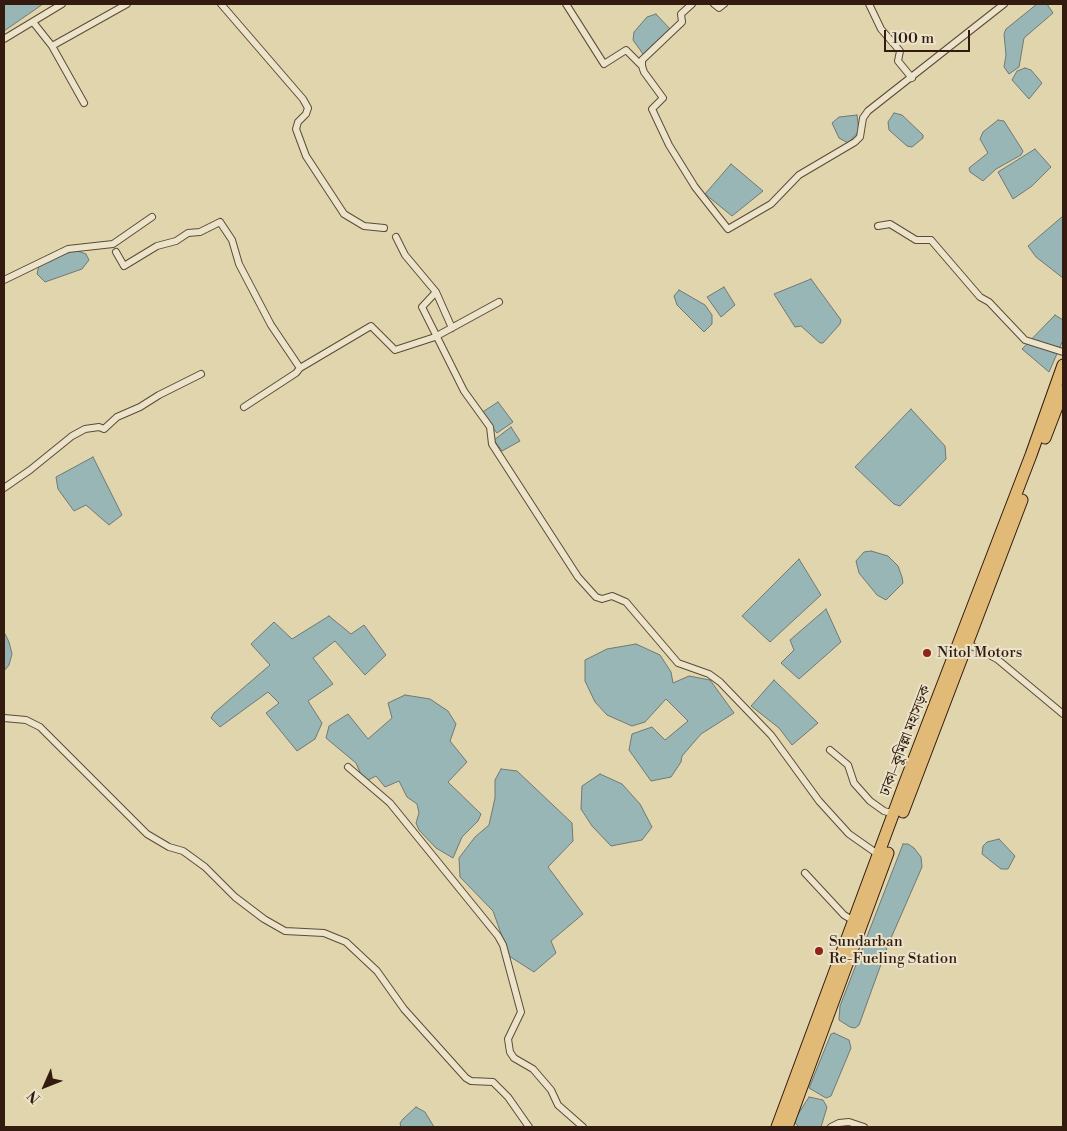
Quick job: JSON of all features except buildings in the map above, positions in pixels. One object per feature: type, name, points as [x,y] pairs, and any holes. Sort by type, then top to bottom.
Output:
[{"type":"highway","name":"ঢাকা–কুমিল্লা মহাসড়ক","points":[[777,1127],[894,814],[1032,455],[1063,365]]},
{"type":"highway","name":"ঢাকা–কুমিল্লা মহাসড়ক","points":[[787,1127],[1063,391]]},
{"type":"street","points":[[4,39],[62,4]]},
{"type":"street","points":[[52,46],[128,4]]},
{"type":"street","points":[[221,4],[303,99],[308,108],[306,114],[298,122],[296,129],[306,156],[344,214],[364,226],[384,228]]},
{"type":"street","points":[[566,4],[604,64],[626,50],[642,66]]},
{"type":"street","points":[[692,4],[681,14],[682,22],[642,60],[642,66],[644,72],[663,98],[652,109],[669,145],[694,187],[728,229],[770,204],[799,176],[855,142],[862,133],[864,115],[1004,4]]},
{"type":"street","points":[[714,4],[719,8],[724,4]]},
{"type":"street","points":[[869,4],[881,29],[900,51],[898,61],[912,78]]},
{"type":"street","points":[[33,22],[52,46],[84,103]]},
{"type":"street","points":[[4,280],[68,249],[112,244],[152,217]]},
{"type":"street","points":[[116,252],[124,266],[157,246],[176,241],[188,233],[200,232],[220,222],[232,240],[240,264],[271,325],[300,368]]},
{"type":"street","points":[[878,226],[890,224],[916,240],[931,240],[980,297],[989,302],[1025,340],[1063,352]]},
{"type":"street","points":[[396,237],[405,255],[436,292],[452,328]]},
{"type":"street","points":[[436,292],[422,307],[435,337],[464,392],[490,426],[492,444],[578,577],[596,598],[602,599],[612,596],[626,602],[678,663],[709,674],[720,682],[771,734],[819,801],[850,834],[879,855]]},
{"type":"street","points":[[244,407],[296,373],[300,368],[372,326],[395,350],[435,337],[499,302]]},
{"type":"street","points":[[4,488],[72,436],[85,429],[99,427],[104,429],[117,417],[140,407],[159,395],[201,374]]},
{"type":"street","points":[[968,644],[997,659],[1063,714]]},
{"type":"street","points":[[4,718],[26,720],[40,727],[146,834],[169,847],[183,851],[205,867],[235,897],[264,920],[285,931],[324,933],[336,937],[353,948],[377,971],[404,1009],[466,1078],[471,1081],[493,1082],[508,1097],[529,1127]]},
{"type":"street","points":[[830,750],[848,765],[854,783],[870,801],[884,811],[894,814]]},
{"type":"street","points":[[348,767],[390,802],[498,936],[503,945],[521,1012],[508,1039],[510,1052],[514,1058],[533,1069],[548,1086],[558,1105],[584,1127]]},
{"type":"street","points":[[805,873],[844,915],[854,922]]},
{"type":"street","points":[[831,1127],[838,1122],[849,1122],[864,1127]]},
{"type":"water","points":[[4,4],[43,4],[4,31]]},
{"type":"water","points":[[1037,4],[1047,4],[1053,13],[1024,38],[1019,67],[1009,74],[1004,67],[1006,55],[1004,34],[1006,29]]},
{"type":"water","points":[[656,14],[670,29],[643,54],[633,40],[634,32],[647,17]]},
{"type":"water","points":[[1025,68],[1031,70],[1042,83],[1029,99],[1012,80],[1017,71]]},
{"type":"water","points":[[894,113],[902,115],[923,135],[923,138],[912,147],[907,146],[889,130],[888,122]]},
{"type":"water","points":[[857,115],[859,131],[848,143],[839,138],[832,123],[839,117]]},
{"type":"water","points":[[998,120],[1004,121],[1023,151],[1021,155],[996,169],[983,181],[970,172],[969,168],[988,153],[980,139],[983,132]]},
{"type":"water","points":[[1035,149],[1051,167],[1032,186],[1013,199],[998,172]]},
{"type":"water","points":[[731,164],[763,191],[732,216],[705,194]]},
{"type":"water","points":[[1063,216],[1063,278],[1036,257],[1028,246]]},
{"type":"water","points":[[75,250],[86,254],[89,260],[82,269],[45,282],[37,274],[39,265]]},
{"type":"water","points":[[811,279],[841,320],[840,324],[823,343],[820,343],[801,326],[795,327],[774,294]]},
{"type":"water","points":[[724,287],[735,305],[721,317],[707,297]]},
{"type":"water","points":[[679,290],[705,305],[712,315],[712,324],[704,332],[677,305],[674,296]]},
{"type":"water","points":[[1055,315],[1063,320],[1063,340],[1049,372],[1022,349]]},
{"type":"water","points":[[498,402],[513,422],[497,433],[481,413]]},
{"type":"water","points":[[911,409],[945,446],[946,459],[900,506],[894,504],[855,467]]},
{"type":"water","points":[[511,427],[520,441],[502,451],[494,440]]},
{"type":"water","points":[[93,457],[122,515],[109,525],[86,505],[74,511],[58,489],[56,477]]},
{"type":"water","points":[[871,551],[888,556],[898,566],[902,577],[903,583],[886,600],[877,595],[859,573],[856,561],[864,552]]},
{"type":"water","points":[[799,559],[821,595],[770,642],[742,616]]},
{"type":"water","points":[[826,609],[841,642],[799,679],[781,663],[794,650],[790,640]]},
{"type":"water","points":[[329,616],[351,634],[364,625],[386,655],[365,675],[335,641],[313,658],[333,684],[308,701],[322,723],[315,739],[297,751],[266,713],[279,703],[268,692],[220,727],[211,718],[214,713],[270,665],[251,644],[274,622],[292,639]]},
{"type":"water","points":[[4,632],[12,654],[9,665],[4,671]]},
{"type":"water","points":[[636,644],[660,655],[671,672],[673,683],[689,676],[710,680],[734,713],[701,734],[682,756],[681,762],[671,777],[651,781],[629,750],[632,734],[652,727],[665,740],[688,721],[666,699],[645,722],[632,726],[607,715],[595,702],[585,681],[585,660],[607,649]]},
{"type":"water","points":[[774,680],[818,723],[792,745],[779,728],[751,706]]},
{"type":"water","points":[[405,695],[430,699],[448,711],[456,724],[450,741],[467,762],[448,782],[481,814],[478,821],[462,837],[453,858],[436,848],[419,830],[416,823],[419,813],[417,804],[407,797],[399,781],[385,787],[376,776],[368,780],[362,777],[356,763],[326,738],[329,726],[348,714],[368,739],[392,718],[388,703]]},
{"type":"water","points":[[501,769],[517,771],[572,823],[573,841],[548,867],[583,914],[551,941],[556,953],[534,972],[509,956],[493,911],[460,877],[459,858],[475,837],[489,825],[495,798],[495,780]]},
{"type":"water","points":[[600,774],[622,784],[640,804],[652,827],[642,840],[611,846],[592,826],[581,809],[582,786]]},
{"type":"water","points":[[999,839],[1015,856],[1008,869],[1001,869],[982,854],[983,846],[987,842]]},
{"type":"water","points":[[903,844],[908,844],[914,848],[921,857],[922,867],[888,945],[859,1025],[855,1028],[850,1027],[839,1020],[840,1006]]},
{"type":"water","points":[[834,1033],[849,1040],[851,1048],[831,1096],[826,1098],[809,1088],[831,1034]]},
{"type":"water","points":[[809,1097],[823,1100],[827,1107],[821,1127],[799,1127],[795,1123],[795,1119]]},
{"type":"water","points":[[416,1107],[425,1112],[434,1127],[401,1127],[400,1123],[403,1119]]},
{"type":"place","name":"Nitol Motors","points":[[927,653]]},
{"type":"place","name":"Sundarban Re-Fueling Station","points":[[819,951]]}]
